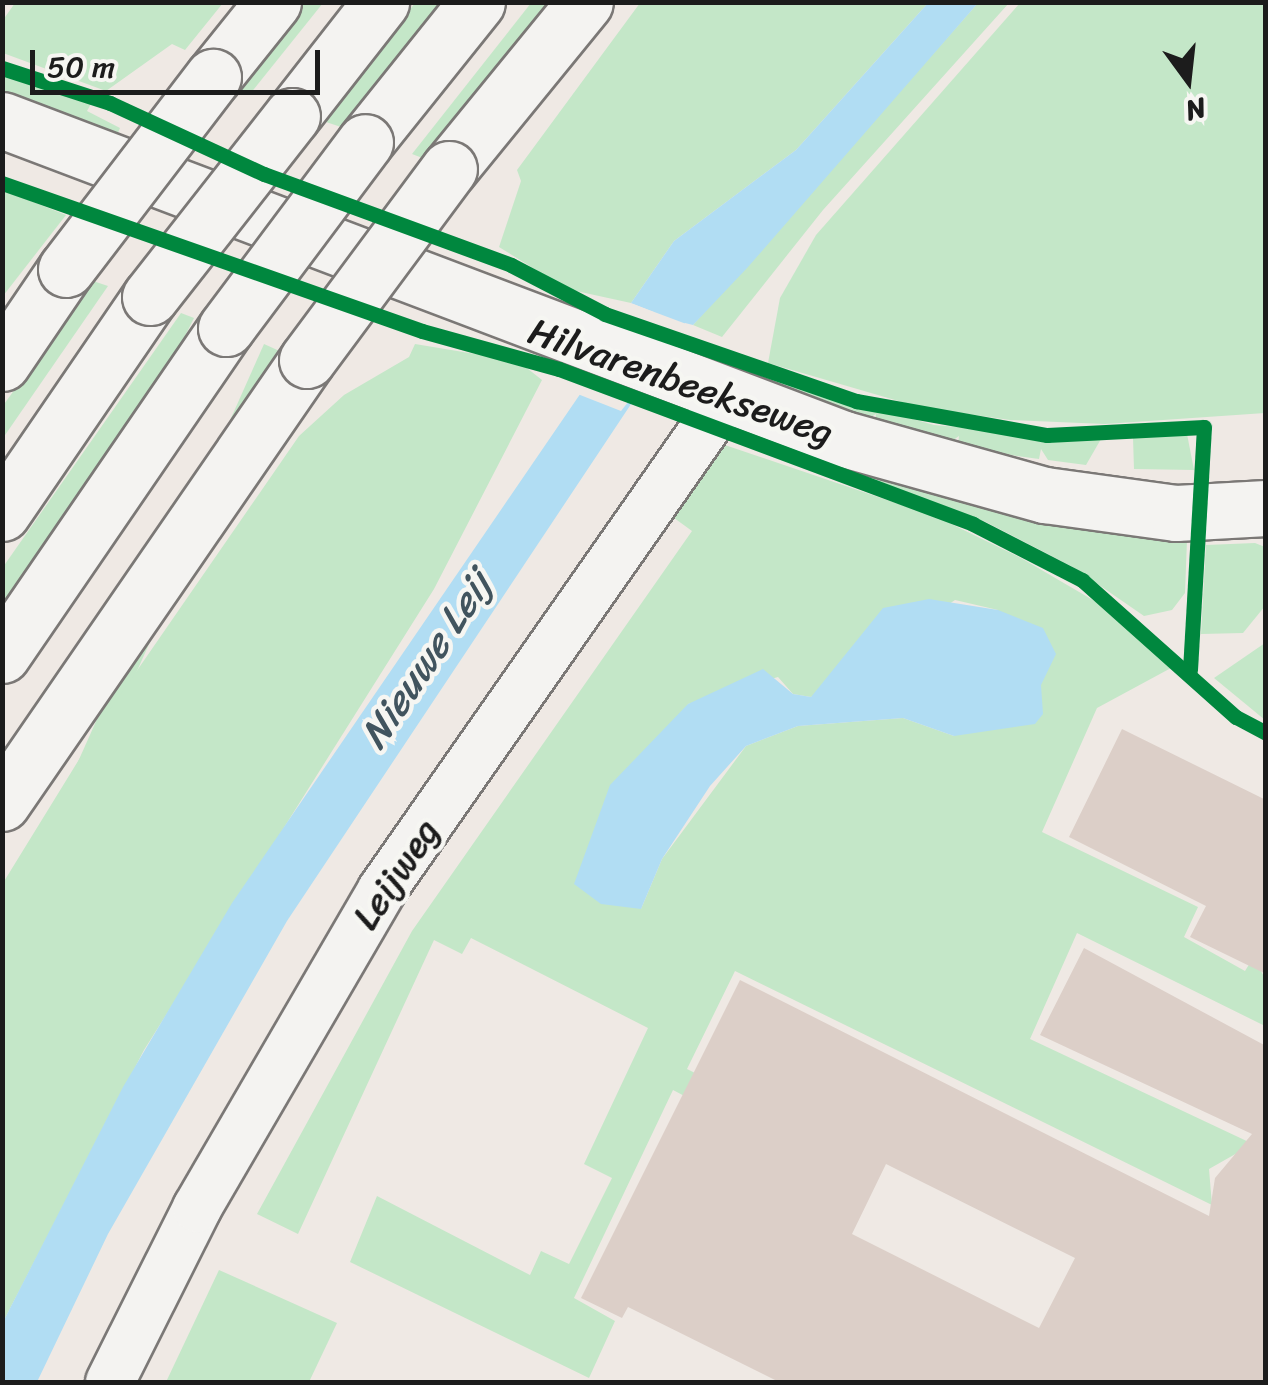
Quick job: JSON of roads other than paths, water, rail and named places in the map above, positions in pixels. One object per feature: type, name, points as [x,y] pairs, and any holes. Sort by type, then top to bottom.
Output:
[{"type":"main road","points":[[2,363],[66,270],[274,2]]},
{"type":"main road","points":[[2,514],[150,297],[381,2]]},
{"type":"main road","points":[[2,655],[226,328],[365,142],[477,2]]},
{"type":"main road","points":[[2,804],[308,360],[449,169],[585,2]]},
{"type":"main road","name":"Hilvarenbeekseweg","points":[[2,120],[844,439],[1045,495],[1176,513],[1266,508]]},
{"type":"street","name":"Leijweg","points":[[110,1382],[196,1208],[382,890],[713,387]]},
{"type":"water","name":"Nieuwe Leij","points":[[928,3],[978,3],[748,267],[693,325],[685,323],[287,921],[108,1234],[37,1382],[3,1382],[3,1322],[123,1087],[232,903],[639,308],[656,313],[631,303],[674,241],[796,150]]},
{"type":"water","points":[[929,599],[998,610],[1043,628],[1056,654],[1041,685],[1043,714],[1035,724],[954,736],[903,718],[798,726],[746,746],[710,786],[662,859],[641,909],[601,904],[574,884],[610,785],[688,704],[763,669],[793,694],[811,697],[883,608]]}]
